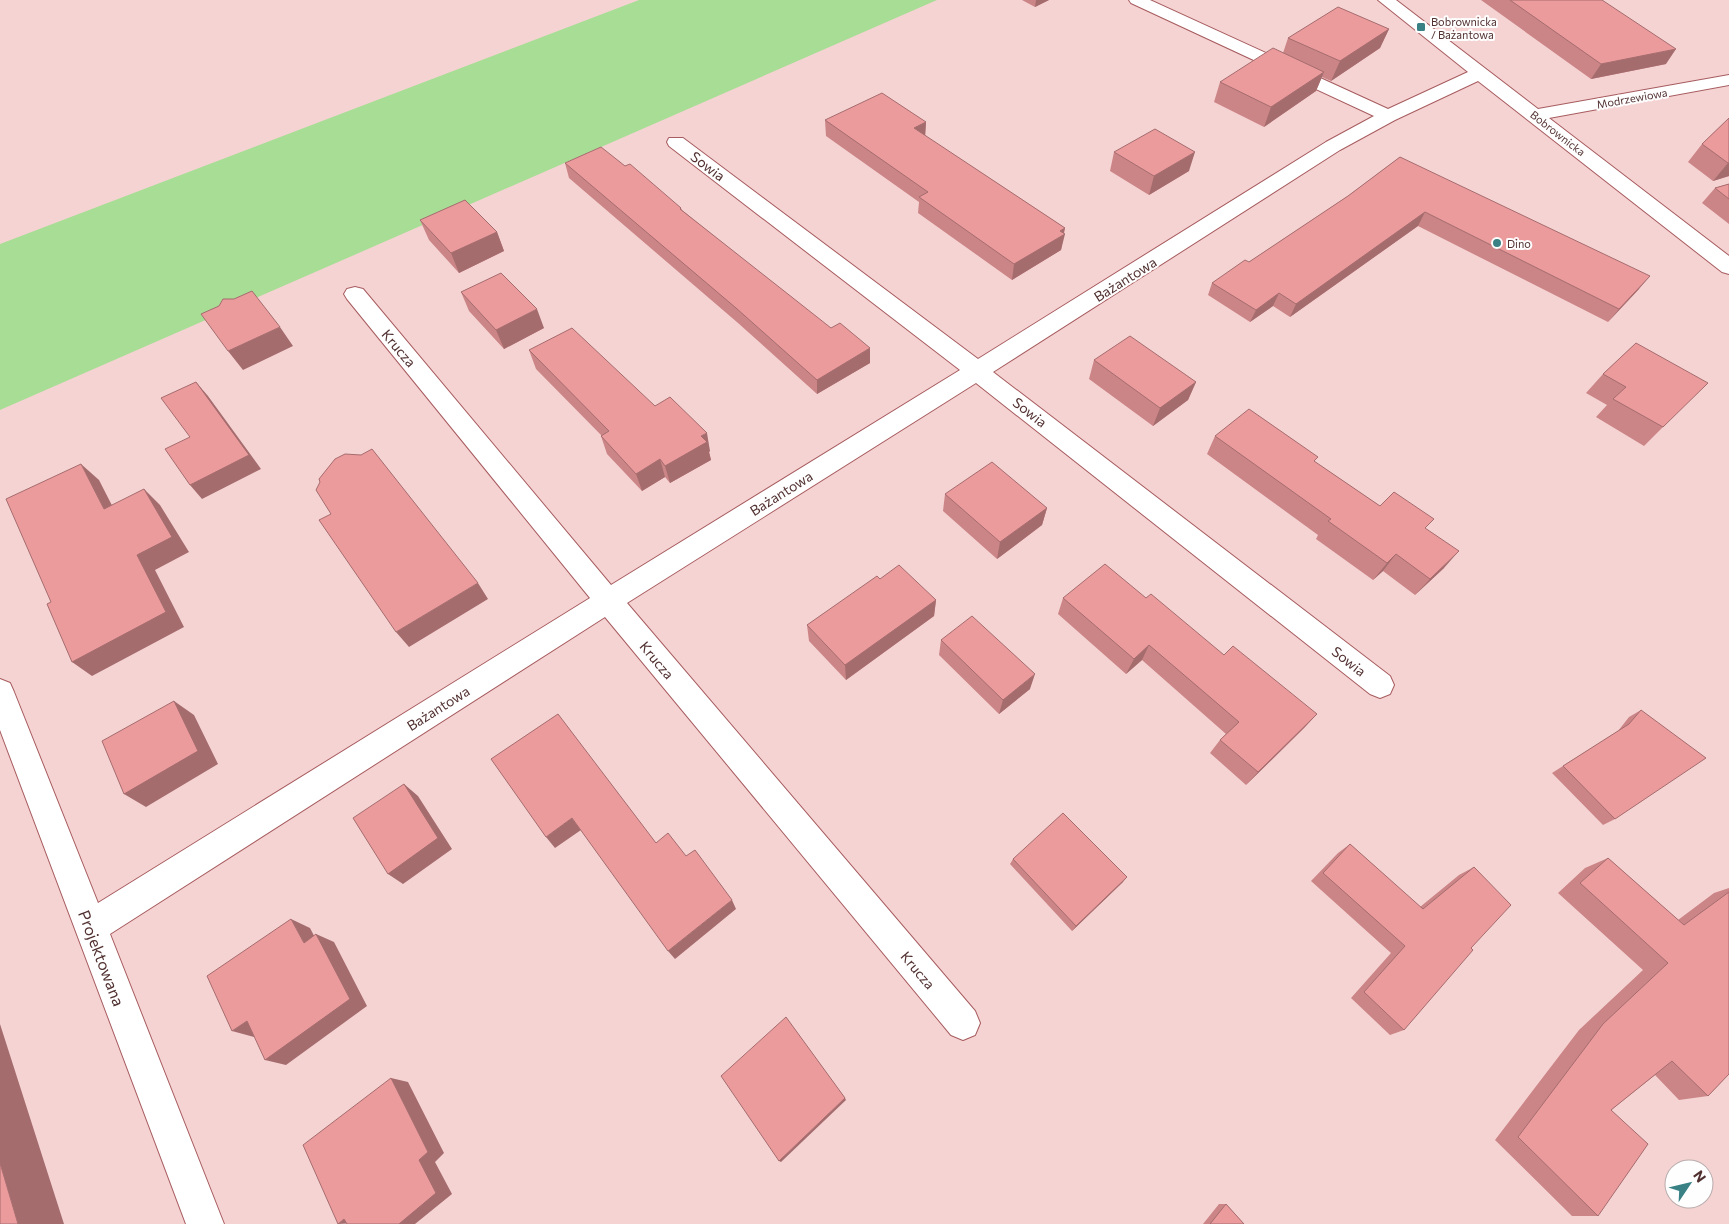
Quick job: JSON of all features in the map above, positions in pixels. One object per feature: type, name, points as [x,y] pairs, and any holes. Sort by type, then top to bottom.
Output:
[{"type":"street","points":[[1137,0],[1388,116]]},
{"type":"street","name":"Bobrownicka","points":[[1386,0],[1729,267]]},
{"type":"street","name":"Bażantowa","points":[[90,927],[1333,146],[1388,116],[1480,73]]},
{"type":"street","points":[[1720,82],[1729,90]]},
{"type":"street","name":"Modrzewiowa","points":[[1535,115],[1720,82]]},
{"type":"street","name":"Sowia","points":[[676,142],[977,371],[1380,685]]},
{"type":"street","name":"Krucza","points":[[355,294],[608,601],[963,1023]]},
{"type":"street","name":"Projektowana","points":[[0,692],[205,1224]]},
{"type":"green space","points":[[639,0],[937,0],[0,410],[0,244]]},
{"type":"building","points":[[1510,0],[1602,0],[1676,49],[1601,64]]},
{"type":"building","points":[[1338,7],[1389,29],[1340,61],[1288,38]]},
{"type":"building","points":[[1273,48],[1324,72],[1271,107],[1220,82]]},
{"type":"building","points":[[882,93],[926,122],[914,128],[1065,228],[1060,231],[1065,234],[1014,264],[919,197],[928,192],[825,120]]},
{"type":"building","points":[[1729,118],[1729,163],[1728,163],[1702,144]]},
{"type":"building","points":[[1155,129],[1195,152],[1154,176],[1114,152]]},
{"type":"building","points":[[601,147],[625,166],[630,164],[680,209],[831,328],[840,323],[870,348],[817,380],[736,308],[565,163]]},
{"type":"building","points":[[1400,157],[1650,276],[1619,309],[1425,212],[1296,304],[1279,293],[1256,310],[1212,283],[1245,260],[1249,262],[1348,196]]},
{"type":"building","points":[[1729,184],[1729,199],[1715,188]]},
{"type":"building","points":[[465,200],[497,232],[451,253],[420,220]]},
{"type":"building","points":[[501,273],[537,309],[496,330],[461,292]]},
{"type":"building","points":[[252,291],[280,327],[228,351],[201,314],[219,306],[223,299],[234,299]]},
{"type":"building","points":[[572,328],[655,406],[670,397],[707,433],[701,436],[707,442],[665,466],[660,459],[636,474],[601,436],[609,431],[529,350]]},
{"type":"building","points":[[1130,336],[1196,382],[1160,408],[1094,360]]},
{"type":"building","points":[[1636,343],[1708,383],[1663,427],[1613,399],[1626,387],[1603,374]]},
{"type":"building","points":[[196,382],[249,455],[190,485],[165,449],[190,437],[161,398]]},
{"type":"building","points":[[1249,409],[1318,457],[1314,461],[1380,506],[1394,492],[1434,519],[1425,528],[1459,551],[1430,579],[1396,554],[1387,563],[1328,521],[1331,519],[1215,436]]},
{"type":"building","points":[[372,449],[478,583],[396,632],[319,520],[331,514],[316,490],[320,482],[319,479],[335,459],[345,454],[361,455]]},
{"type":"building","points":[[992,462],[1047,508],[1000,542],[945,494]]},
{"type":"building","points":[[81,464],[104,509],[144,489],[172,537],[137,555],[166,612],[72,662],[47,604],[51,602],[6,499]]},
{"type":"building","points":[[1105,564],[1146,598],[1151,594],[1224,655],[1233,646],[1317,714],[1258,772],[1220,740],[1239,722],[1149,645],[1134,659],[1063,598]]},
{"type":"building","points":[[899,565],[936,600],[845,665],[807,625],[877,576],[880,579]]},
{"type":"building","points":[[972,616],[1035,674],[1003,700],[941,640]]},
{"type":"building","points":[[174,701],[198,751],[124,794],[102,741]]},
{"type":"building","points":[[1641,710],[1706,758],[1615,819],[1563,766],[1629,724]]},
{"type":"building","points":[[558,714],[656,843],[668,833],[686,856],[695,850],[732,900],[668,951],[572,818],[546,837],[491,759]]},
{"type":"building","points":[[404,784],[438,838],[388,874],[353,818]]},
{"type":"building","points":[[1063,813],[1127,877],[1076,926],[1013,859]]},
{"type":"building","points":[[1350,844],[1423,909],[1474,867],[1511,905],[1471,948],[1473,950],[1404,1030],[1364,992],[1405,946],[1323,873]]},
{"type":"building","points":[[1608,858],[1684,925],[1729,892],[1729,1074],[1708,1096],[1672,1061],[1611,1110],[1648,1144],[1598,1216],[1518,1137],[1603,1024],[1668,963],[1580,883]]},
{"type":"building","points":[[291,919],[304,943],[316,934],[350,999],[265,1060],[247,1021],[232,1031],[207,976]]},
{"type":"building","points":[[786,1017],[845,1098],[779,1161],[721,1076]]},
{"type":"building","points":[[391,1078],[428,1152],[419,1160],[436,1193],[399,1224],[347,1224],[344,1219],[338,1224],[303,1145]]},
{"type":"building","points":[[0,1163],[18,1224],[0,1224]]},
{"type":"building","points":[[1226,1204],[1244,1224],[1210,1224]]},
{"type":"place","name":"Bobrownicka / Bażantowa","points":[[1421,27]]},
{"type":"place","name":"Dino","points":[[1497,243]]}]
